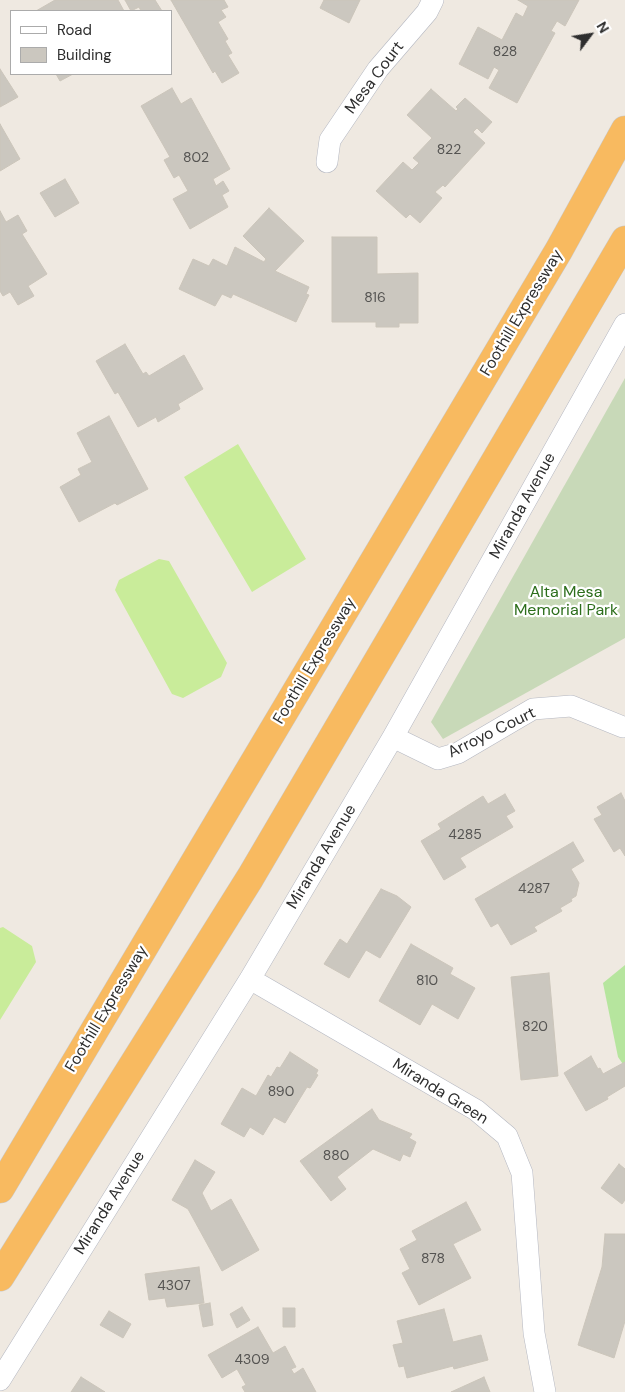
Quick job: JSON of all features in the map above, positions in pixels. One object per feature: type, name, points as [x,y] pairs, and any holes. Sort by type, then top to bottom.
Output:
[{"type":"highway","name":"Foothill Expressway","points":[[0,1189],[554,259],[625,130]]},
{"type":"highway","points":[[0,1276],[250,878],[625,240]]},
{"type":"street","name":"Mesa Court","points":[[327,162],[330,140],[378,69],[427,12],[434,0]]},
{"type":"street","name":"Miranda Avenue","points":[[0,1380],[250,979],[393,737],[625,324]]},
{"type":"street","name":"Arroyo Court","points":[[393,737],[438,759],[458,753],[534,710],[571,706],[622,727]]},
{"type":"street","name":"Miranda Green","points":[[250,979],[476,1110],[507,1136],[522,1173],[534,1333],[546,1392]]},
{"type":"green space","name":"Alta Mesa Memorial Park","points":[[625,378],[625,638],[443,739],[431,722]]},
{"type":"green space","points":[[238,444],[306,559],[252,592],[184,477]]},
{"type":"green space","points":[[159,559],[169,561],[227,663],[221,677],[183,698],[172,694],[115,590],[119,580]]},
{"type":"green space","points":[[3,927],[32,946],[36,962],[0,1020],[0,928]]},
{"type":"green space","points":[[625,965],[625,1067],[618,1057],[603,983]]},
{"type":"building","points":[[55,0],[118,0],[123,10],[38,10]]},
{"type":"building","points":[[125,0],[155,0],[161,10],[140,10],[139,7],[130,10]]},
{"type":"building","points":[[171,0],[224,0],[228,7],[221,10],[226,17],[218,22],[228,39],[225,41],[232,53],[228,55],[239,73],[222,83],[215,71],[213,73]]},
{"type":"building","points":[[324,0],[360,0],[349,23],[320,8]]},
{"type":"building","points":[[518,0],[579,0],[565,26],[557,21],[551,31],[555,33],[517,103],[489,88],[499,70],[494,67],[488,79],[459,64],[478,27],[502,40],[516,13],[523,17],[528,6]]},
{"type":"building","points":[[0,69],[18,97],[0,107]]},
{"type":"building","points":[[57,75],[71,75],[60,81]]},
{"type":"building","points":[[172,88],[181,104],[191,98],[230,169],[213,179],[216,186],[223,181],[229,191],[222,195],[228,207],[190,229],[173,199],[188,191],[179,175],[174,178],[164,160],[170,157],[141,106]]},
{"type":"building","points":[[431,89],[456,111],[458,109],[456,107],[465,98],[492,122],[482,133],[477,128],[473,132],[485,143],[445,187],[443,185],[435,192],[442,198],[420,223],[410,214],[406,218],[376,191],[403,162],[412,170],[419,163],[413,158],[432,138],[407,115]]},
{"type":"building","points":[[0,124],[20,159],[0,171]]},
{"type":"building","points":[[65,179],[79,203],[55,217],[40,193]]},
{"type":"building","points":[[269,208],[304,241],[275,271],[309,287],[306,294],[309,295],[296,322],[233,294],[231,298],[222,294],[215,306],[179,289],[193,259],[209,266],[213,259],[227,266],[235,247],[264,262],[266,259],[243,236]]},
{"type":"building","points":[[0,211],[6,222],[18,215],[27,231],[22,234],[47,274],[28,286],[34,296],[18,305],[10,292],[3,296],[0,291]]},
{"type":"building","points":[[332,237],[377,237],[377,274],[418,273],[418,323],[399,323],[399,327],[376,327],[376,322],[332,322]]},
{"type":"building","points":[[125,344],[143,374],[146,372],[149,376],[184,355],[203,389],[178,404],[180,409],[158,422],[156,417],[138,427],[118,392],[115,394],[96,361]]},
{"type":"building","points":[[109,416],[148,489],[117,505],[115,503],[79,522],[60,487],[81,475],[78,469],[92,462],[77,433]]},
{"type":"building","points":[[621,793],[625,801],[625,856],[620,848],[614,852],[594,819],[602,815],[597,807]]},
{"type":"building","points":[[505,794],[515,811],[506,816],[513,827],[460,858],[466,867],[444,880],[421,841],[441,829],[438,824],[483,796],[488,804]]},
{"type":"building","points":[[573,842],[584,861],[571,869],[579,883],[576,896],[571,899],[572,901],[560,908],[562,911],[534,927],[537,931],[511,945],[498,923],[491,927],[475,899]]},
{"type":"building","points":[[381,889],[397,896],[411,907],[380,958],[366,950],[349,978],[324,964],[340,939],[347,944]]},
{"type":"building","points":[[411,944],[453,968],[450,974],[475,988],[458,1019],[432,1004],[420,1025],[379,1001]]},
{"type":"building","points":[[549,973],[558,1076],[521,1080],[511,977]]},
{"type":"building","points":[[290,1052],[318,1070],[316,1074],[318,1075],[310,1088],[307,1087],[285,1123],[274,1117],[263,1135],[250,1127],[244,1137],[221,1124],[242,1088],[256,1096],[268,1075],[271,1077],[277,1067],[280,1068]]},
{"type":"building","points":[[591,1056],[603,1074],[625,1062],[625,1086],[607,1097],[608,1099],[586,1111],[564,1073]]},
{"type":"building","points":[[372,1109],[379,1120],[412,1134],[409,1138],[416,1142],[410,1157],[403,1154],[400,1161],[373,1149],[337,1177],[346,1189],[331,1201],[300,1161]]},
{"type":"building","points":[[195,1160],[215,1172],[202,1193],[211,1211],[231,1199],[259,1250],[222,1271],[188,1209],[172,1200]]},
{"type":"building","points":[[619,1164],[625,1169],[625,1200],[622,1204],[601,1188]]},
{"type":"building","points":[[466,1202],[481,1230],[453,1244],[471,1278],[419,1305],[402,1273],[410,1269],[400,1249],[417,1240],[412,1231]]},
{"type":"building","points":[[605,1234],[625,1234],[625,1321],[614,1358],[578,1345],[602,1267]]},
{"type":"building","points":[[199,1267],[204,1303],[167,1307],[165,1298],[149,1300],[145,1274]]},
{"type":"building","points":[[210,1303],[213,1325],[203,1327],[199,1305]]},
{"type":"building","points":[[242,1307],[250,1320],[237,1328],[230,1314]]},
{"type":"building","points":[[283,1308],[295,1308],[295,1327],[283,1327]]},
{"type":"building","points":[[444,1309],[453,1342],[481,1335],[488,1360],[454,1369],[453,1366],[407,1378],[404,1366],[399,1367],[393,1345],[403,1343],[397,1321]]},
{"type":"building","points":[[109,1311],[131,1324],[123,1338],[100,1325]]},
{"type":"building","points":[[258,1327],[273,1353],[285,1346],[296,1367],[291,1369],[294,1374],[303,1368],[316,1392],[245,1392],[242,1387],[246,1385],[237,1369],[222,1378],[208,1355]]},
{"type":"building","points":[[81,1377],[105,1392],[71,1392]]},
{"type":"building","points":[[484,1377],[490,1392],[451,1392]]}]
